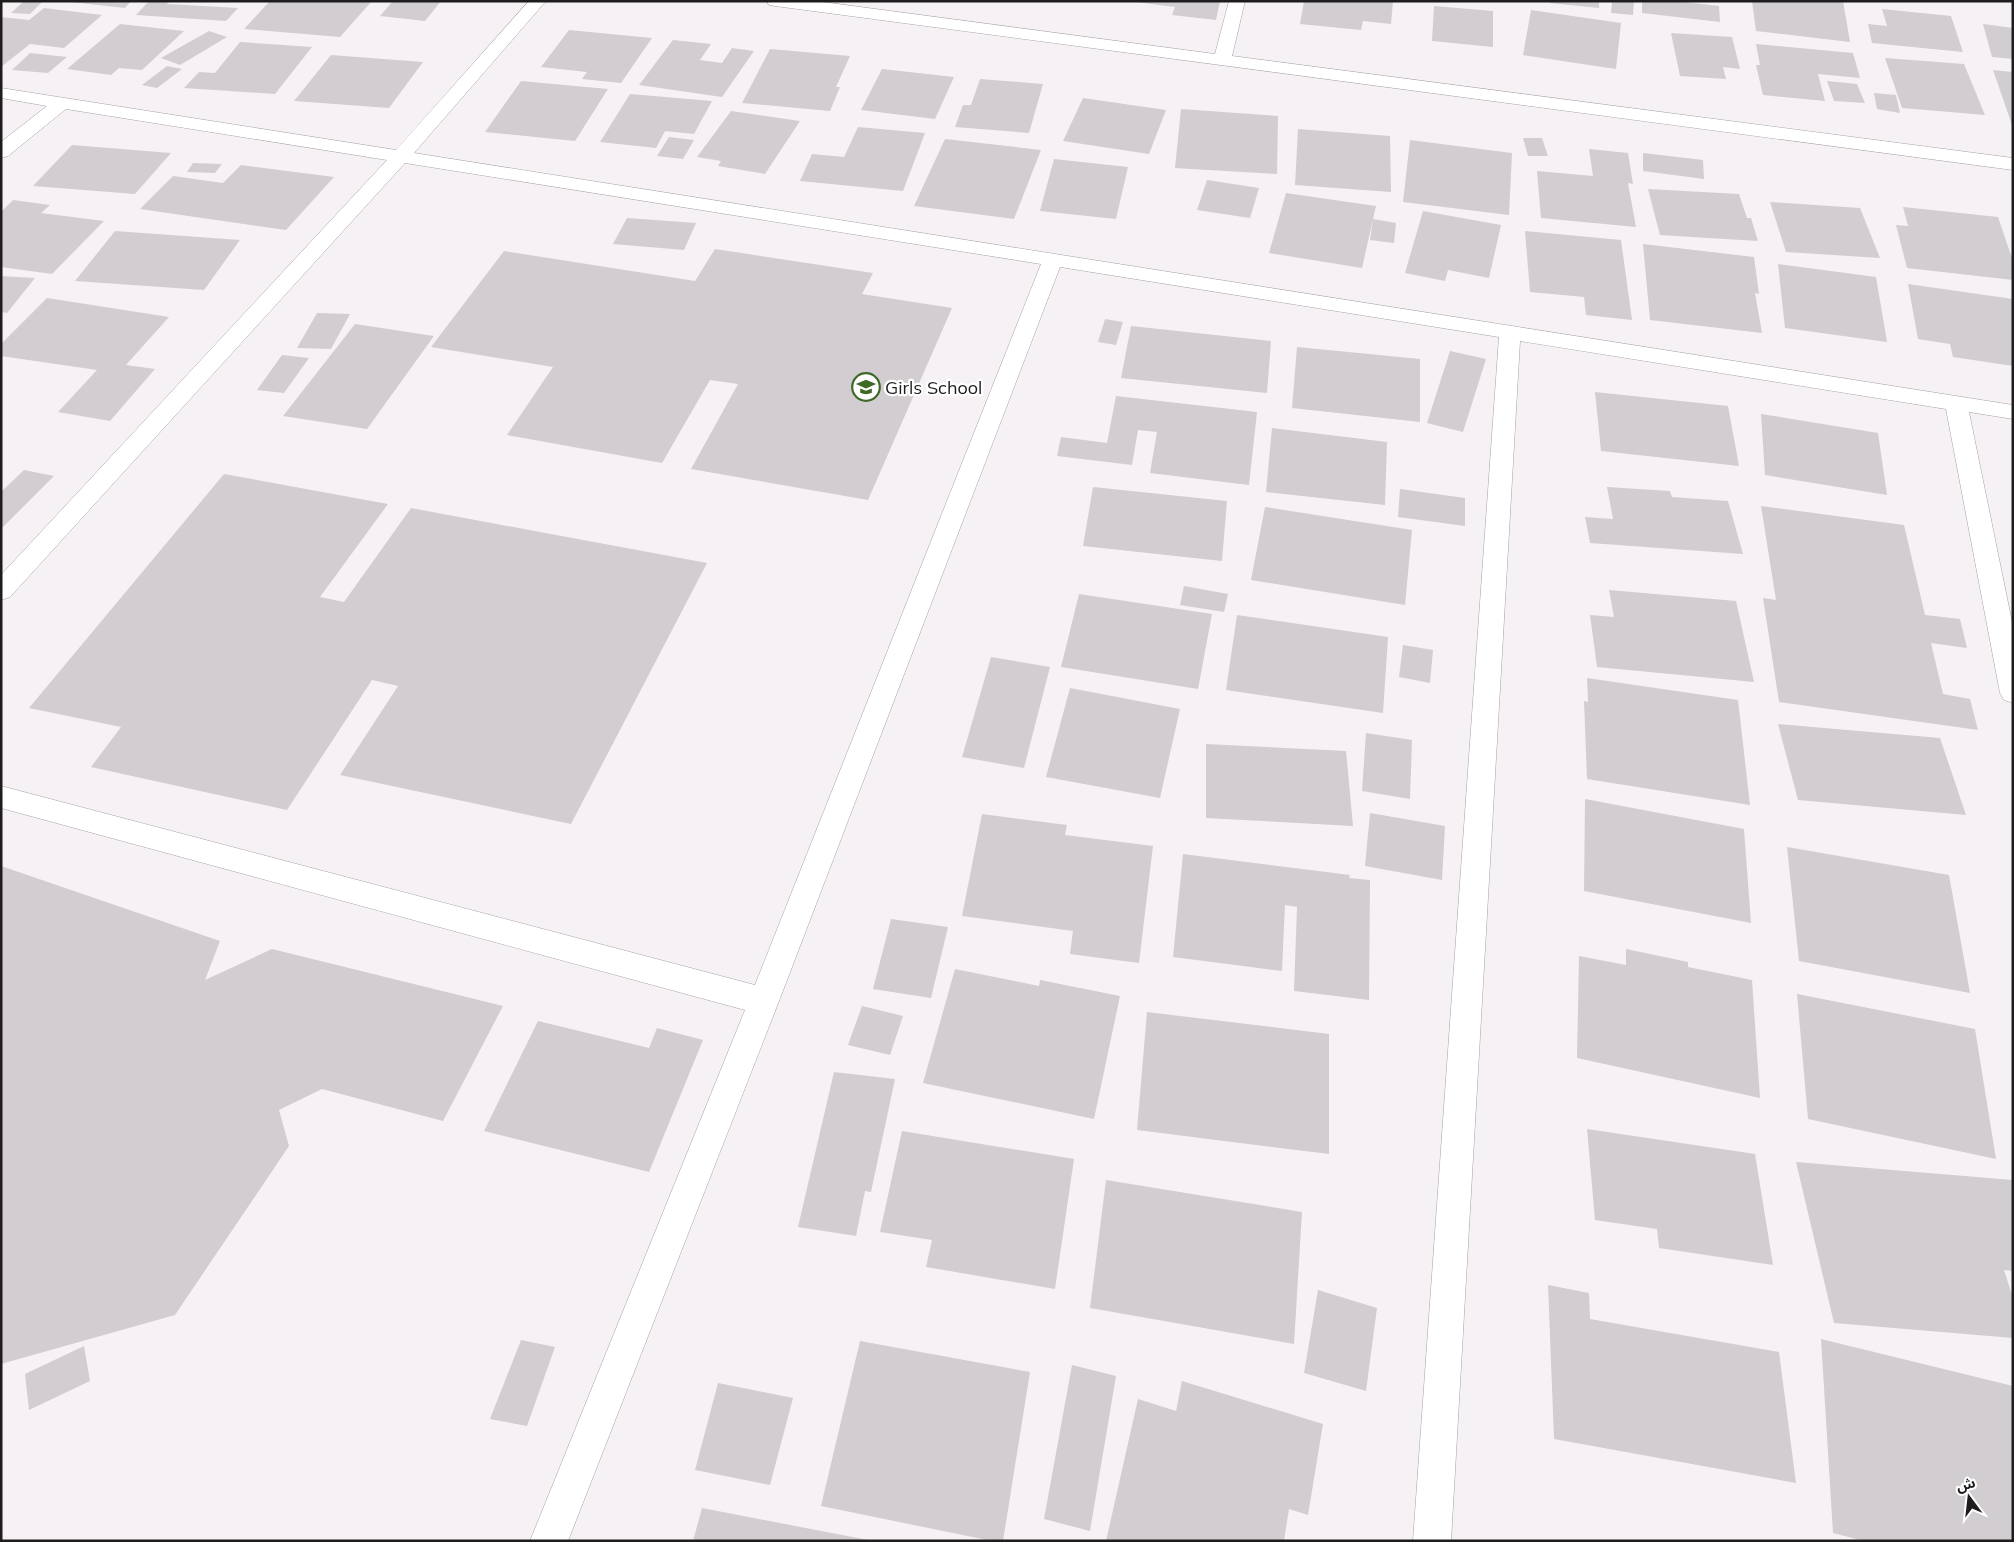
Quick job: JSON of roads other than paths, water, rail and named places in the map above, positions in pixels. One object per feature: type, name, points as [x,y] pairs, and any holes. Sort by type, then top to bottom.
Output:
[{"type":"street","points":[[1,591],[400,157],[538,1]]},
{"type":"street","points":[[775,1],[2013,164]]},
{"type":"street","points":[[1222,60],[1237,1]]},
{"type":"street","points":[[1,93],[2013,412]]},
{"type":"street","points":[[1,152],[62,103]]},
{"type":"street","points":[[549,1541],[764,1001],[1053,260]]},
{"type":"street","points":[[1432,1541],[1510,332]]},
{"type":"street","points":[[1956,403],[2013,693]]},
{"type":"street","points":[[1,797],[764,1001]]},
{"type":"place","name":"Girls School","points":[[866,387]]}]
